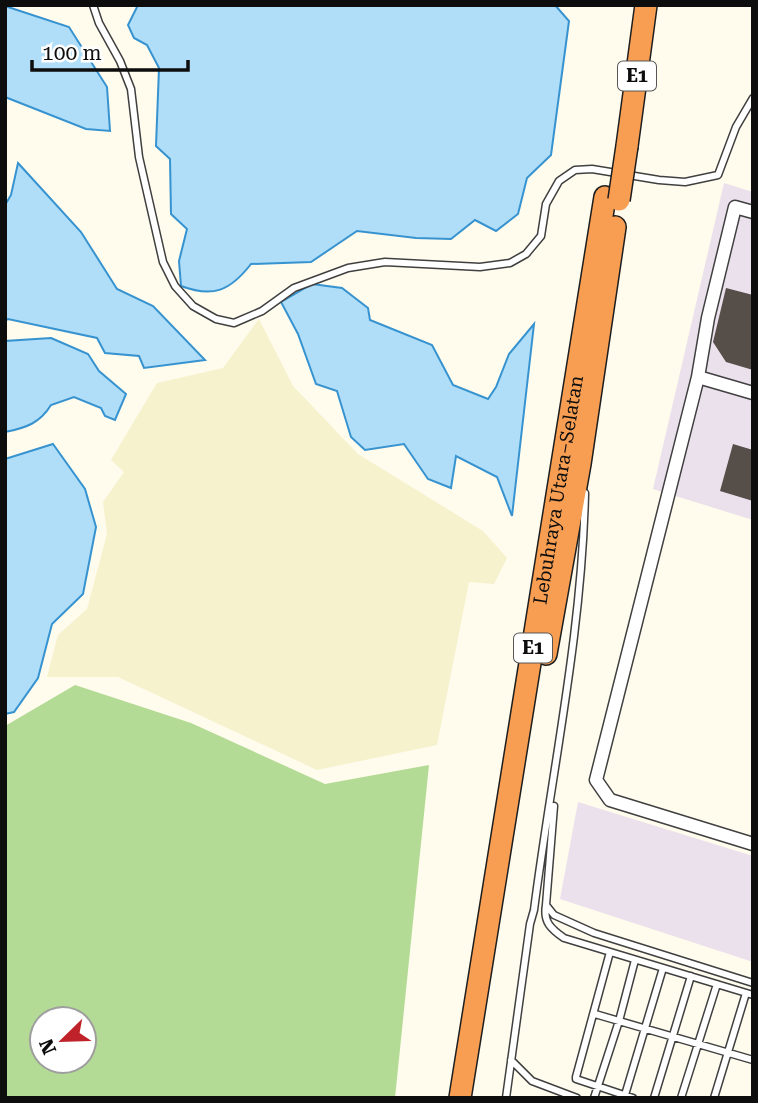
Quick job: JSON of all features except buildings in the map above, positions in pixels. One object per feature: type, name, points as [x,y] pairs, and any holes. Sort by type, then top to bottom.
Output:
[{"type":"highway","name":"Lebuhraya Utara–Selatan","points":[[621,146],[633,5]]},
{"type":"highway","name":"Lebuhraya Utara–Selatan","points":[[460,1098],[646,5]]},
{"type":"highway","name":"Lebuhraya Utara–Selatan","points":[[475,1098],[531,741],[580,464],[612,199]]},
{"type":"street","points":[[753,212],[735,207],[698,377],[596,780],[610,800],[753,844]]},
{"type":"street","points":[[698,377],[753,393]]},
{"type":"lane","points":[[93,5],[131,89],[139,157],[163,262],[175,286],[194,306],[216,319],[234,323],[262,311],[294,288],[348,268],[385,262],[480,268],[509,263],[526,254],[541,236],[547,204],[559,181],[575,170],[592,169],[685,182],[718,175],[736,127],[753,98]]},
{"type":"lane","points":[[506,1098],[530,924],[569,684],[582,576],[585,489],[580,464]]},
{"type":"lane","points":[[557,759],[544,915],[551,929],[564,938],[749,994],[726,1052],[714,1098]]},
{"type":"lane","points":[[546,905],[554,915],[594,933],[753,983]]},
{"type":"lane","points":[[610,953],[576,1079],[633,1098]]},
{"type":"lane","points":[[594,1098],[635,960]]},
{"type":"lane","points":[[625,1095],[663,968]]},
{"type":"lane","points":[[654,1098],[691,976]]},
{"type":"lane","points":[[681,1098],[717,984]]},
{"type":"lane","points":[[595,1014],[753,1060]]},
{"type":"lane","points":[[511,1060],[531,1081],[577,1098]]},
{"type":"shaded area","points":[[724,183],[753,192],[753,520],[653,489]]},
{"type":"shaded area","points":[[259,319],[293,386],[358,454],[483,531],[507,558],[494,584],[469,582],[437,745],[317,770],[118,677],[47,677],[58,635],[87,609],[107,534],[103,502],[124,472],[111,460],[157,383],[223,368]]},
{"type":"shaded area","points":[[578,802],[753,856],[753,962],[560,899]]},
{"type":"green space","points":[[75,685],[191,723],[325,784],[429,765],[395,1098],[5,1098],[5,726]]},
{"type":"water","points":[[138,5],[555,5],[569,21],[551,155],[527,178],[518,214],[496,231],[475,220],[451,239],[357,231],[311,262],[251,264],[236,281],[220,290],[192,290],[181,286],[179,261],[187,229],[171,214],[170,159],[156,146],[159,68],[147,45],[134,38],[128,25]]},
{"type":"water","points":[[5,6],[69,27],[107,87],[110,131],[86,129],[5,97]]},
{"type":"water","points":[[18,163],[81,232],[117,289],[153,306],[205,360],[144,368],[139,356],[105,353],[97,338],[8,319],[5,321],[5,205],[11,195]]},
{"type":"water","points":[[312,284],[342,288],[368,308],[370,320],[432,345],[453,385],[488,399],[496,387],[509,354],[534,324],[512,516],[497,477],[456,456],[451,488],[428,479],[404,444],[365,450],[351,437],[337,391],[316,384],[298,334],[281,302]]},
{"type":"water","points":[[51,338],[88,354],[99,371],[126,394],[115,420],[105,416],[101,408],[74,397],[51,405],[32,424],[5,432],[5,341]]},
{"type":"water","points":[[53,444],[85,489],[96,527],[83,594],[52,624],[38,678],[14,712],[5,714],[5,459]]}]
